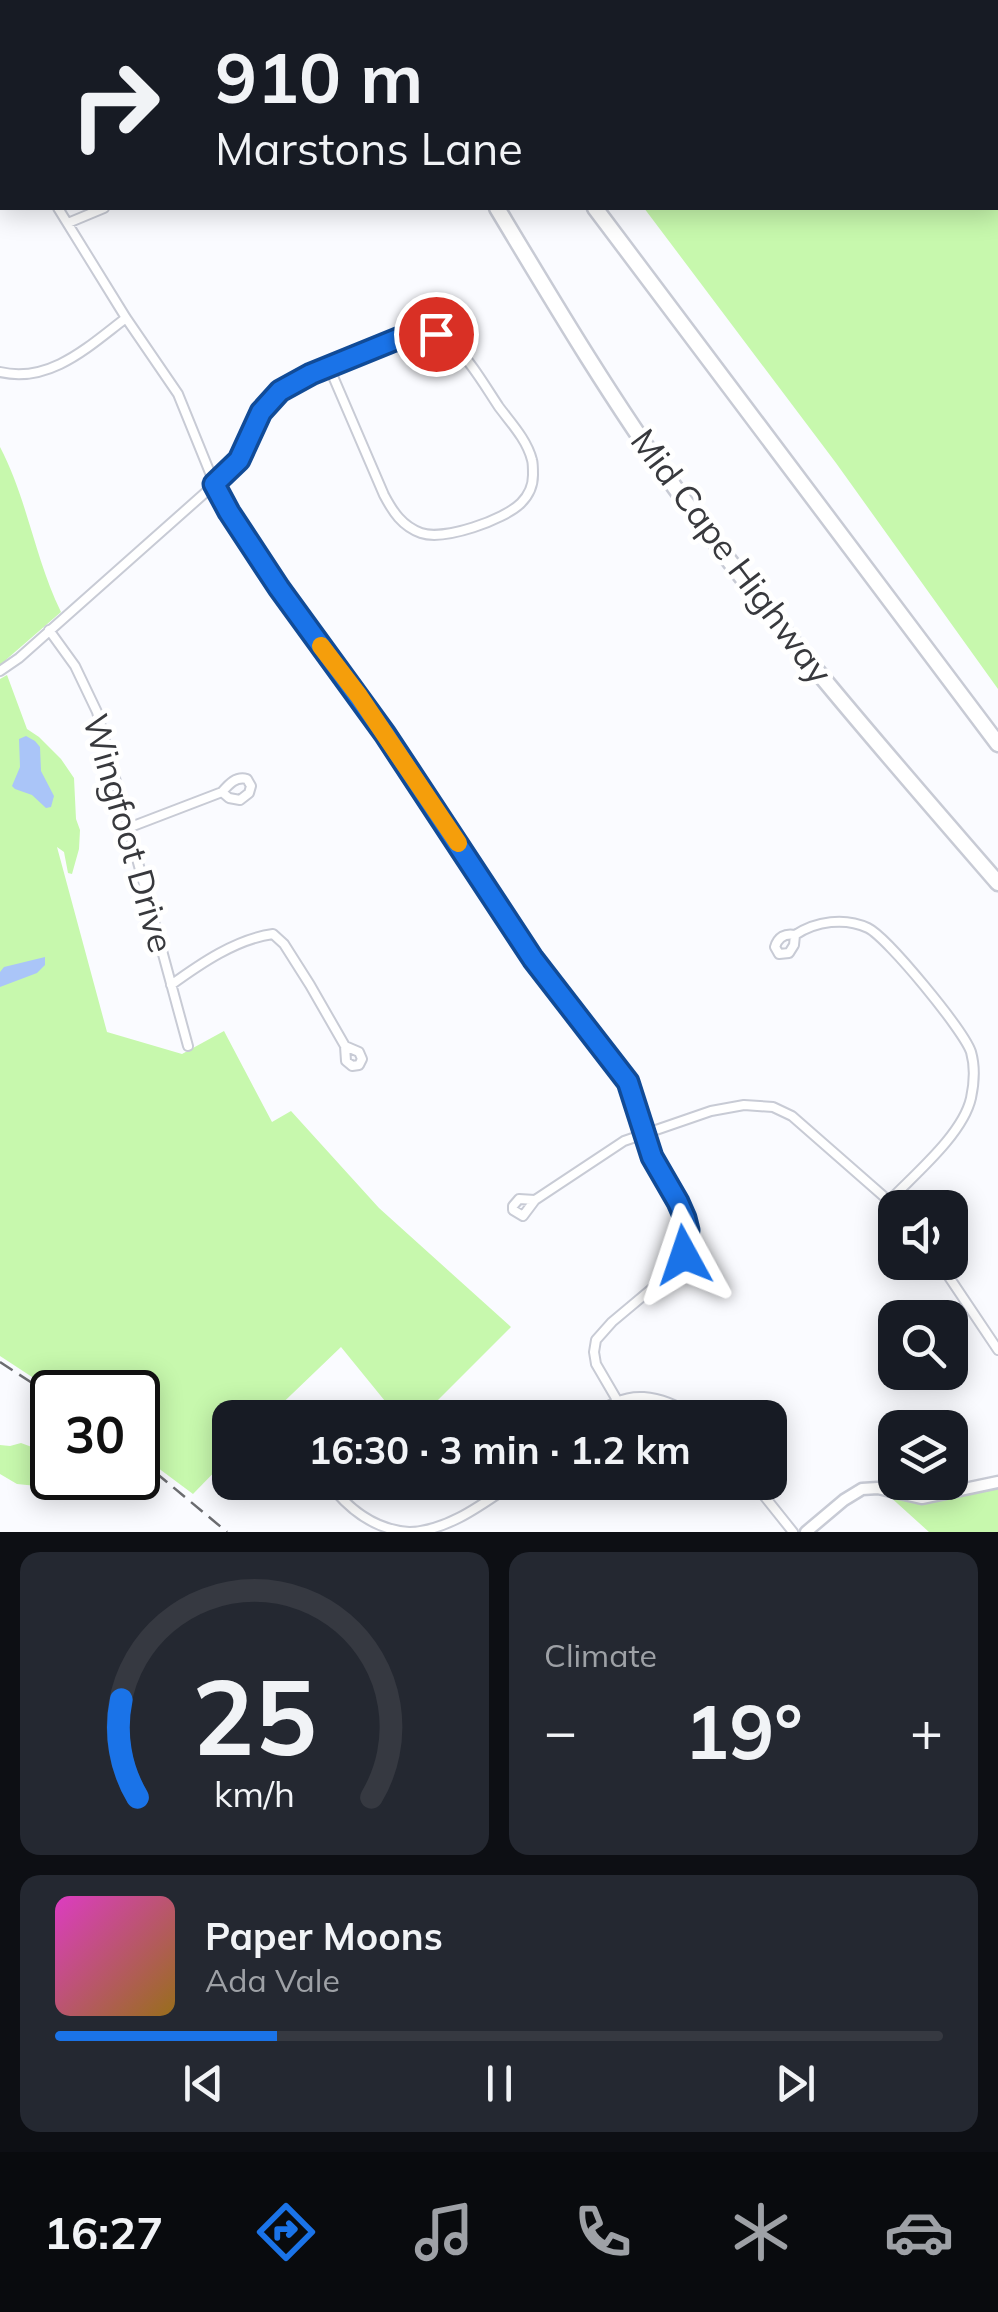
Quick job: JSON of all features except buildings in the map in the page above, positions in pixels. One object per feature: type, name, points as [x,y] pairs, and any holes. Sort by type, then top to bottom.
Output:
[{"type":"highway","name":"Mid Cape Highway","points":[[499,210],[580,346],[709,534],[800,651],[998,882]]},
{"type":"highway","points":[[597,210],[998,744]]},
{"type":"street","points":[[59,210],[178,394],[229,512],[385,734],[533,959],[621,1071],[631,1090],[652,1157],[685,1218],[687,1242],[673,1271],[612,1322],[596,1340],[594,1352],[596,1364],[617,1400],[636,1396],[658,1400]]},
{"type":"street","points":[[68,223],[99,210]]},
{"type":"street","points":[[0,372],[28,374],[63,364],[126,318]]},
{"type":"street","points":[[0,671],[239,460],[266,404],[290,384],[329,367],[412,333],[447,338],[471,365],[526,447],[534,472],[524,500],[502,514],[453,533],[426,534],[410,528],[395,514],[384,495],[329,367]]},
{"type":"street","name":"Wingfoot Drive","points":[[49,630],[66,650],[89,692],[101,727],[188,1046]]},
{"type":"street","points":[[128,828],[222,792]]},
{"type":"street","points":[[795,935],[828,922],[868,928],[897,956],[967,1042],[974,1064],[966,1112],[942,1146],[900,1190]]},
{"type":"street","points":[[172,986],[236,945],[273,934],[284,944],[345,1046]]},
{"type":"street","points":[[536,1200],[614,1146],[645,1132],[722,1108],[754,1105],[773,1107],[802,1123],[879,1190]]},
{"type":"street","points":[[951,1280],[998,1350]]},
{"type":"street","points":[[806,1532],[862,1489],[878,1488],[928,1498],[998,1482]]},
{"type":"street","points":[[348,1500],[367,1520],[388,1529],[410,1532],[446,1524],[485,1500]]},
{"type":"street","points":[[768,1500],[793,1532]]},
{"type":"green space","points":[[646,210],[998,210],[998,689],[836,463]]},
{"type":"green space","points":[[0,447],[61,612],[0,665]]},
{"type":"green space","points":[[7,675],[27,729],[61,759],[74,778],[80,830],[72,874],[68,873],[64,852],[57,847],[107,1032],[182,1054],[224,1031],[272,1122],[291,1111],[379,1208],[511,1327],[438,1400],[384,1400],[341,1347],[286,1400],[212,1400],[212,1474],[193,1494],[160,1469],[160,1370],[30,1370],[30,1376],[0,1356],[0,679]]},
{"type":"green space","points":[[21,1443],[30,1446],[30,1485],[17,1484],[0,1474],[0,1445]]},
{"type":"green space","points":[[998,1486],[998,1532],[929,1532],[894,1500],[968,1500],[968,1493]]},
{"type":"water","points":[[26,736],[40,747],[41,771],[54,796],[51,807],[46,808],[32,795],[12,786],[20,767],[19,739]]},
{"type":"water","points":[[45,957],[45,965],[37,973],[0,987],[4,967]]},
{"type":"railway","points":[[0,1362],[30,1382]]},
{"type":"railway","points":[[160,1476],[227,1532]]},
{"type":"slow traffic","points":[[321,646],[458,843]]},
{"type":"route","points":[[436,334],[412,333],[290,384],[266,404],[239,460],[214,484],[279,588],[431,801],[533,959],[628,1082],[652,1157],[685,1218],[688,1230],[684,1255]]}]
